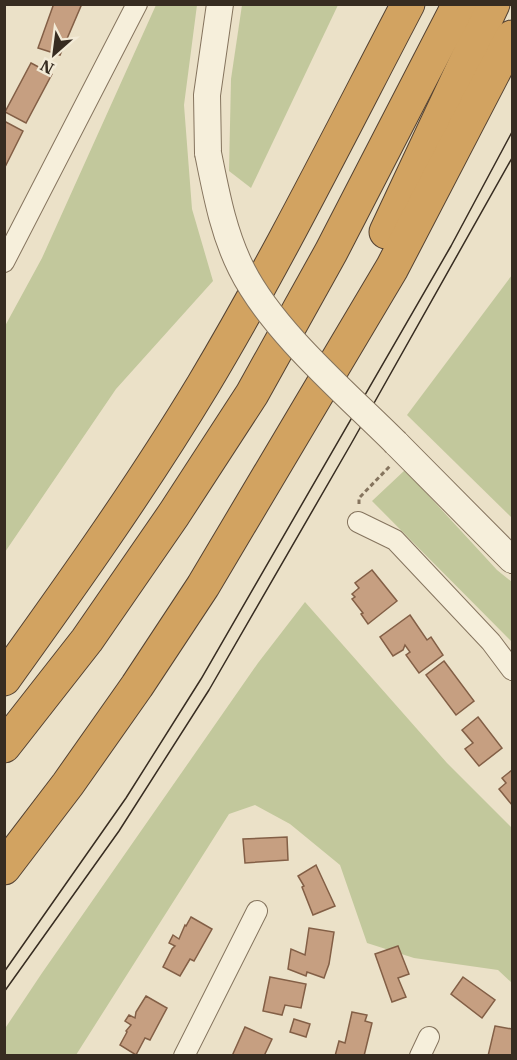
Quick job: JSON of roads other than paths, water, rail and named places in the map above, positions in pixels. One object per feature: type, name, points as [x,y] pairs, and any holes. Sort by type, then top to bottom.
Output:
[{"type":"highway","points":[[4,679],[110,531],[203,383],[284,240],[408,4]]},
{"type":"highway","points":[[4,746],[87,640],[174,514],[252,394],[331,252],[459,4]]},
{"type":"highway","points":[[262,488],[493,4]]},
{"type":"highway","points":[[4,868],[68,784],[171,637],[392,268],[513,37]]},
{"type":"street","points":[[4,262],[137,4]]},
{"type":"street","points":[[220,4],[207,95],[208,153],[222,218],[241,268],[264,305],[296,343],[396,452],[513,560]]},
{"type":"street","points":[[358,522],[395,540],[491,642],[513,670]]},
{"type":"street","points":[[184,1056],[258,911]]},
{"type":"street","points":[[420,1056],[429,1037]]},
{"type":"tram line","points":[[4,972],[126,798],[201,679],[451,246],[512,132]]},
{"type":"tram line","points":[[4,992],[119,831],[209,690],[512,158]]}]
